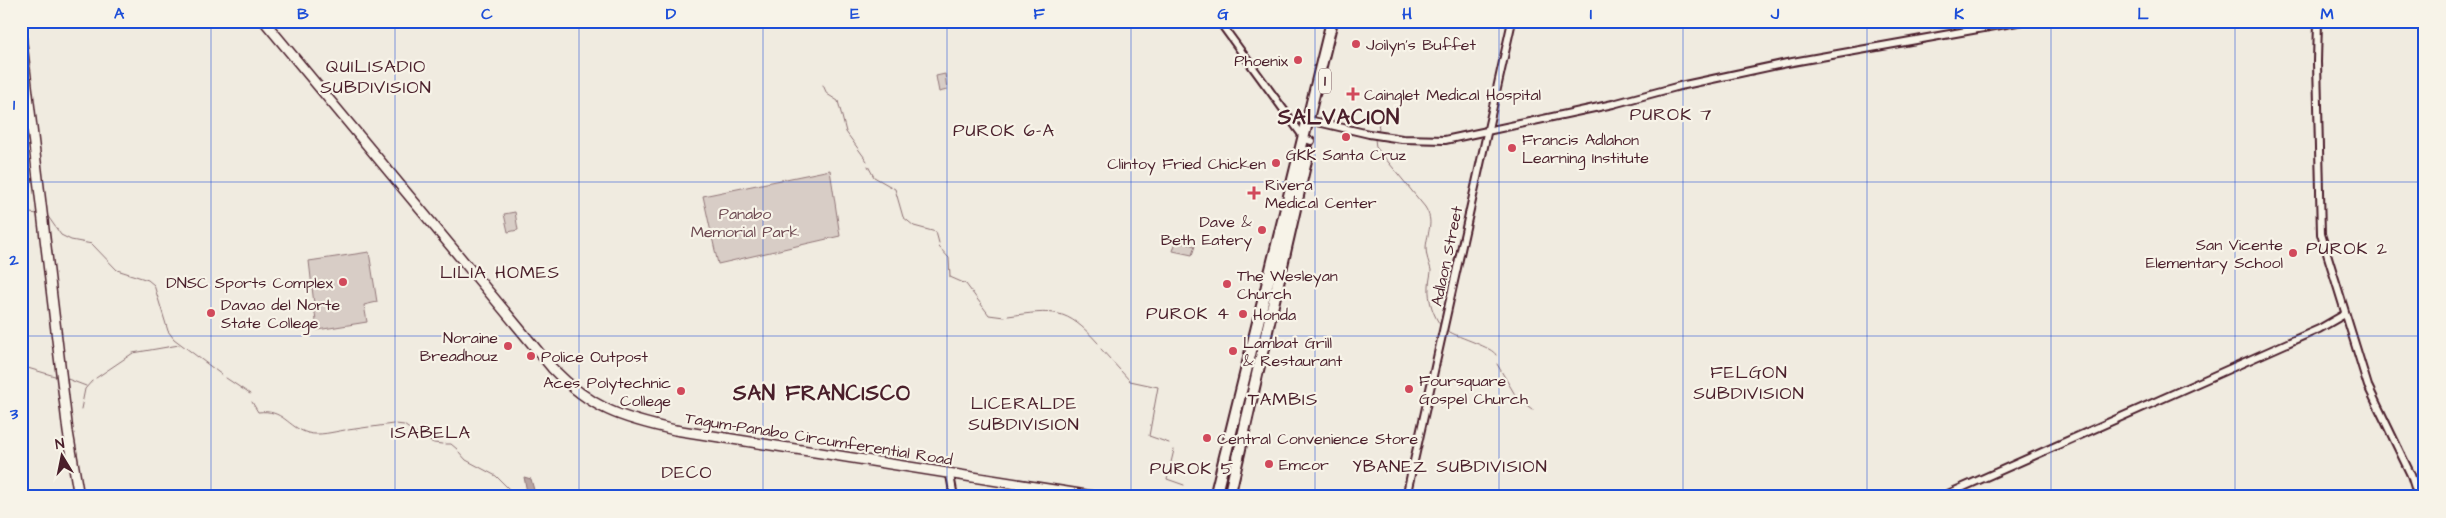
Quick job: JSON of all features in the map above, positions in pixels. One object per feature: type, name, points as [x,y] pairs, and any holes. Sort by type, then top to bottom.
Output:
[{"type":"highway","name":"1","points":[[1326,62],[1332,21]]},
{"type":"highway","name":"1","points":[[1215,497],[1261,309],[1286,231],[1326,62],[1339,21]]},
{"type":"highway","name":"1","points":[[1229,497],[1273,312],[1286,231]]},
{"type":"highway","name":"1","points":[[1222,497],[1260,335],[1261,309]]},
{"type":"highway","name":"1","points":[[1260,335],[1273,312]]},
{"type":"main road","name":"Tagum-Panabo Circumferential Road","points":[[264,21],[552,368],[587,398],[618,416],[675,430],[950,475],[1099,497]]},
{"type":"main road","points":[[21,35],[67,422],[79,497]]},
{"type":"street","points":[[1220,21],[1308,140]]},
{"type":"street","name":"Adlaon Street","points":[[1406,497],[1512,21]]},
{"type":"street","points":[[1312,121],[1369,134],[1422,141],[1445,140],[1779,65],[2023,21]]},
{"type":"street","points":[[2318,21],[2320,225],[2368,386],[2407,467],[2418,497]]},
{"type":"street","points":[[1941,497],[2302,336],[2345,314]]},
{"type":"street","points":[[950,475],[954,497]]},
{"type":"green space","points":[[945,74],[947,90],[939,92],[936,76]]},
{"type":"green space","name":"Panabo Memorial Park","points":[[830,170],[840,236],[718,264],[703,196]]},
{"type":"green space","points":[[515,212],[518,230],[508,232],[504,214]]},
{"type":"green space","points":[[1176,241],[1195,246],[1192,255],[1173,251]]},
{"type":"green space","name":"DNSC Sports Complex","points":[[369,252],[377,302],[364,305],[367,322],[317,330],[309,261]]},
{"type":"shaded area","points":[[524,477],[531,479],[534,490],[527,492]]},
{"type":"waterway","points":[[823,85],[827,94],[838,101],[846,132],[867,161]]},
{"type":"waterway","points":[[1377,133],[1379,129],[1378,122]]},
{"type":"waterway","points":[[1375,139],[1376,147],[1425,207],[1430,218],[1426,248],[1431,270],[1429,297],[1433,312],[1441,326]]},
{"type":"waterway","points":[[868,166],[874,177],[895,189],[903,217],[914,226],[936,232],[939,243]]},
{"type":"waterway","points":[[21,212],[38,214]]},
{"type":"waterway","points":[[47,215],[61,235],[71,240],[92,244],[117,270],[148,280],[154,285],[168,331],[174,339],[222,375]]},
{"type":"waterway","points":[[939,247],[949,258],[950,277],[966,284],[989,315],[1004,317]]},
{"type":"waterway","points":[[1008,316],[1048,312],[1058,314],[1068,317],[1077,323],[1098,343]]},
{"type":"waterway","points":[[1448,331],[1489,349],[1496,355]]},
{"type":"waterway","points":[[96,378],[133,353],[179,345]]},
{"type":"waterway","points":[[1101,349],[1130,381],[1158,387],[1149,436],[1169,443]]},
{"type":"waterway","points":[[1497,364],[1517,398],[1533,410]]},
{"type":"waterway","points":[[21,366],[58,377]]},
{"type":"waterway","points":[[65,378],[86,386]]},
{"type":"waterway","points":[[226,378],[250,394]]},
{"type":"waterway","points":[[81,409],[85,389],[92,381]]},
{"type":"waterway","points":[[252,402],[258,412],[274,413],[308,433],[321,434],[345,430]]},
{"type":"waterway","points":[[372,427],[393,424]]},
{"type":"waterway","points":[[396,424],[404,425],[419,436]]},
{"type":"waterway","points":[[348,430],[369,427]]},
{"type":"waterway","points":[[422,438],[442,444]]},
{"type":"waterway","points":[[446,444],[451,444],[457,449]]},
{"type":"waterway","points":[[1174,450],[1167,479],[1184,485]]},
{"type":"waterway","points":[[459,452],[466,460],[496,476],[516,496]]},
{"type":"place","name":"Joilyn's Buffet","points":[[1356,44]]},
{"type":"place","name":"Phoenix","points":[[1298,60]]},
{"type":"place","name":"Cainglet Medical Hospital","points":[[1353,94]]},
{"type":"place","name":"GKK Santa Cruz","points":[[1346,137]]},
{"type":"place","name":"Francis Adlahon Learning Institute","points":[[1512,148]]},
{"type":"place","name":"Clintoy Fried Chicken","points":[[1276,163]]},
{"type":"place","name":"Rivera Medical Center","points":[[1254,193]]},
{"type":"place","name":"Dave & Beth Eatery","points":[[1262,230]]},
{"type":"place","name":"San Vicente Elementary School","points":[[2293,253]]},
{"type":"place","name":"DNSC Sports Complex","points":[[343,282]]},
{"type":"place","name":"The Wesleyan Church","points":[[1227,284]]},
{"type":"place","name":"Davao del Norte State College","points":[[211,313]]},
{"type":"place","name":"Honda","points":[[1243,314]]},
{"type":"place","name":"Noraine Breadhouz","points":[[508,346]]},
{"type":"place","name":"Lambat Grill & Restaurant","points":[[1233,351]]},
{"type":"place","name":"Police Outpost","points":[[531,356]]},
{"type":"place","name":"Foursquare Gospel Church","points":[[1409,389]]},
{"type":"place","name":"Aces Polytechnic College","points":[[681,391]]},
{"type":"place","name":"Central Convenience Store","points":[[1207,438]]},
{"type":"place","name":"Emcor","points":[[1269,464]]},
{"type":"district","name":"QUILISADIO SUBDIVISION","points":[[376,76]]},
{"type":"district","name":"PUROK 7","points":[[1671,114]]},
{"type":"district","name":"SALVACION","points":[[1339,117]]},
{"type":"district","name":"PUROK 6-A","points":[[1004,130]]},
{"type":"district","name":"PUROK 2","points":[[2347,248]]},
{"type":"district","name":"LILIA HOMES","points":[[500,272]]},
{"type":"district","name":"PUROK 4","points":[[1188,313]]},
{"type":"district","name":"FELGON SUBDIVISION","points":[[1749,382]]},
{"type":"district","name":"SAN FRANCISCO","points":[[822,393]]},
{"type":"district","name":"TAMBIS","points":[[1283,399]]},
{"type":"district","name":"LICERALDE SUBDIVISION","points":[[1024,413]]},
{"type":"district","name":"ISABELA","points":[[431,432]]},
{"type":"district","name":"YBANEZ SUBDIVISION","points":[[1450,466]]},
{"type":"district","name":"PUROK 5","points":[[1192,468]]},
{"type":"district","name":"DECO","points":[[687,472]]}]
